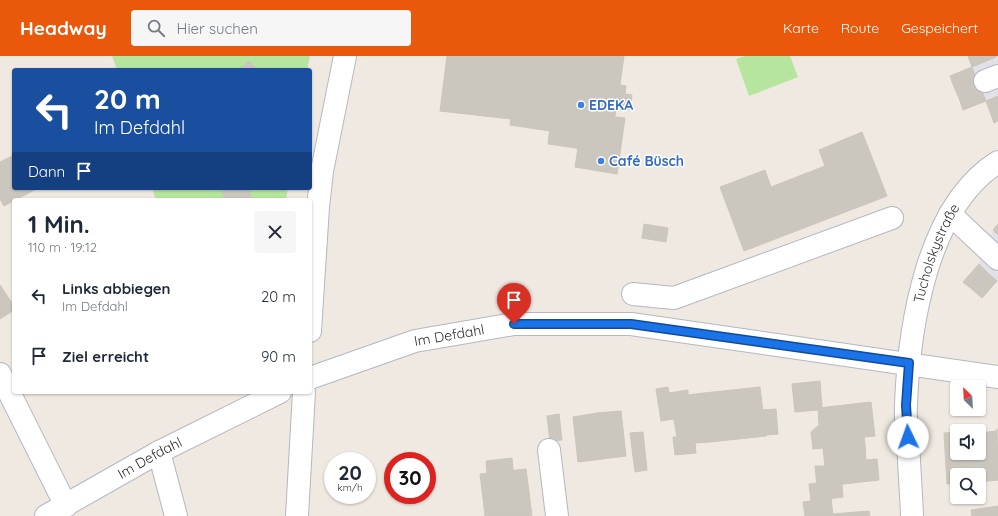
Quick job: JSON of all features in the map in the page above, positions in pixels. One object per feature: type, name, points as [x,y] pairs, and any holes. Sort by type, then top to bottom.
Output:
[{"type":"street","points":[[312,300],[318,207],[322,171],[346,56]]},
{"type":"street","name":"Tucholskystraße","points":[[912,516],[906,405],[909,363],[923,281],[942,229],[950,214],[969,187],[989,168],[998,162]]},
{"type":"street","points":[[950,214],[998,259]]},
{"type":"street","points":[[633,294],[674,298],[892,218]]},
{"type":"street","name":"Im Defdahl","points":[[312,377],[415,341],[514,324],[631,324],[998,377]]},
{"type":"street","points":[[0,374],[66,506]]},
{"type":"street","name":"Im Defdahl","points":[[46,516],[159,452],[276,394]]},
{"type":"street","points":[[297,516],[304,394]]},
{"type":"street","points":[[549,450],[557,516]]},
{"type":"street","points":[[159,452],[176,516]]},
{"type":"shaded area","points":[[968,56],[998,56],[998,121],[994,123],[986,101],[963,110],[950,76],[972,67]]},
{"type":"shaded area","points":[[998,224],[998,280],[982,298],[963,282],[979,264],[993,230]]},
{"type":"green space","points":[[112,56],[310,56],[307,68],[116,68]]},
{"type":"green space","points":[[745,56],[790,56],[798,77],[749,96],[736,59]]},
{"type":"green space","points":[[153,190],[288,190],[286,198],[155,198]]},
{"type":"building","points":[[447,56],[519,56],[511,119],[440,111]]},
{"type":"building","points":[[519,56],[564,56],[557,109],[552,109],[550,131],[510,125]]},
{"type":"building","points":[[564,56],[624,56],[620,85],[626,86],[625,94],[632,95],[630,110],[616,108],[615,116],[608,116],[603,152],[548,144],[552,109],[557,109]]},
{"type":"building","points":[[968,56],[982,56],[984,62],[972,67]]},
{"type":"building","points":[[982,56],[996,56],[996,57],[984,62]]},
{"type":"building","points":[[249,61],[255,68],[240,68]]},
{"type":"building","points":[[972,67],[976,78],[954,87],[950,76]]},
{"type":"building","points":[[976,78],[981,89],[959,98],[954,87]]},
{"type":"building","points":[[981,89],[986,101],[963,110],[959,98]]},
{"type":"building","points":[[998,96],[998,121],[994,123],[986,101]]},
{"type":"building","points":[[608,116],[625,118],[617,174],[575,167],[578,148],[603,152]]},
{"type":"building","points":[[862,132],[887,196],[744,251],[720,187],[765,170],[771,187],[825,166],[819,150]]},
{"type":"building","points":[[12,156],[12,190],[34,190],[19,198],[12,198],[12,202],[4,206],[0,199],[0,162]]},
{"type":"building","points":[[228,190],[249,190],[251,198],[224,198],[222,192]]},
{"type":"building","points":[[644,224],[668,228],[666,242],[642,238]]},
{"type":"building","points":[[998,224],[998,235],[993,230]]},
{"type":"building","points":[[979,264],[988,273],[973,290],[963,282]]},
{"type":"building","points":[[988,273],[997,281],[982,298],[973,290]]},
{"type":"building","points":[[0,285],[12,303],[12,311],[0,319]]},
{"type":"building","points":[[820,381],[822,407],[818,408],[818,410],[795,412],[792,384]]},
{"type":"building","points":[[668,387],[673,419],[661,421],[656,389]]},
{"type":"building","points":[[760,387],[766,436],[738,439],[732,390]]},
{"type":"building","points":[[688,390],[688,395],[704,393],[710,442],[695,443],[696,453],[675,455],[673,437],[677,437],[669,393]]},
{"type":"building","points":[[732,390],[738,439],[710,442],[704,393]]},
{"type":"building","points":[[871,402],[875,436],[864,437],[865,444],[813,449],[811,432],[819,425],[818,408]]},
{"type":"building","points":[[776,409],[778,434],[766,435],[763,410]]},
{"type":"building","points":[[621,411],[626,456],[602,459],[597,413]]},
{"type":"building","points":[[597,413],[602,459],[578,462],[573,417]]},
{"type":"building","points":[[559,414],[562,440],[550,441],[547,416]]},
{"type":"building","points":[[997,429],[998,473],[986,474],[986,468],[950,468],[950,484],[947,484],[944,433],[950,433],[950,460],[986,460],[986,432],[997,431]]},
{"type":"building","points":[[643,432],[647,470],[635,472],[630,433]]},
{"type":"building","points":[[865,444],[866,460],[877,459],[879,480],[817,487],[815,466],[825,466],[823,448]]},
{"type":"building","points":[[512,458],[513,470],[487,473],[486,461]]},
{"type":"building","points":[[526,469],[529,492],[483,498],[480,474]]},
{"type":"building","points":[[998,473],[998,480],[986,481],[986,474]]},
{"type":"building","points":[[817,483],[817,487],[842,485],[843,497],[811,501],[809,484]]},
{"type":"building","points":[[529,492],[532,516],[485,516],[483,498]]},
{"type":"building","points":[[831,498],[833,516],[805,516],[803,502]]},
{"type":"building","points":[[998,506],[998,516],[972,516],[971,510]]},
{"type":"building","points":[[869,511],[870,516],[833,516],[832,514]]},
{"type":"place","name":"EDEKA","points":[[581,105]]},
{"type":"place","name":"Café Büsch","points":[[601,161]]},
{"type":"route","points":[[514,324],[631,324],[909,363],[906,405],[908,437]]}]
